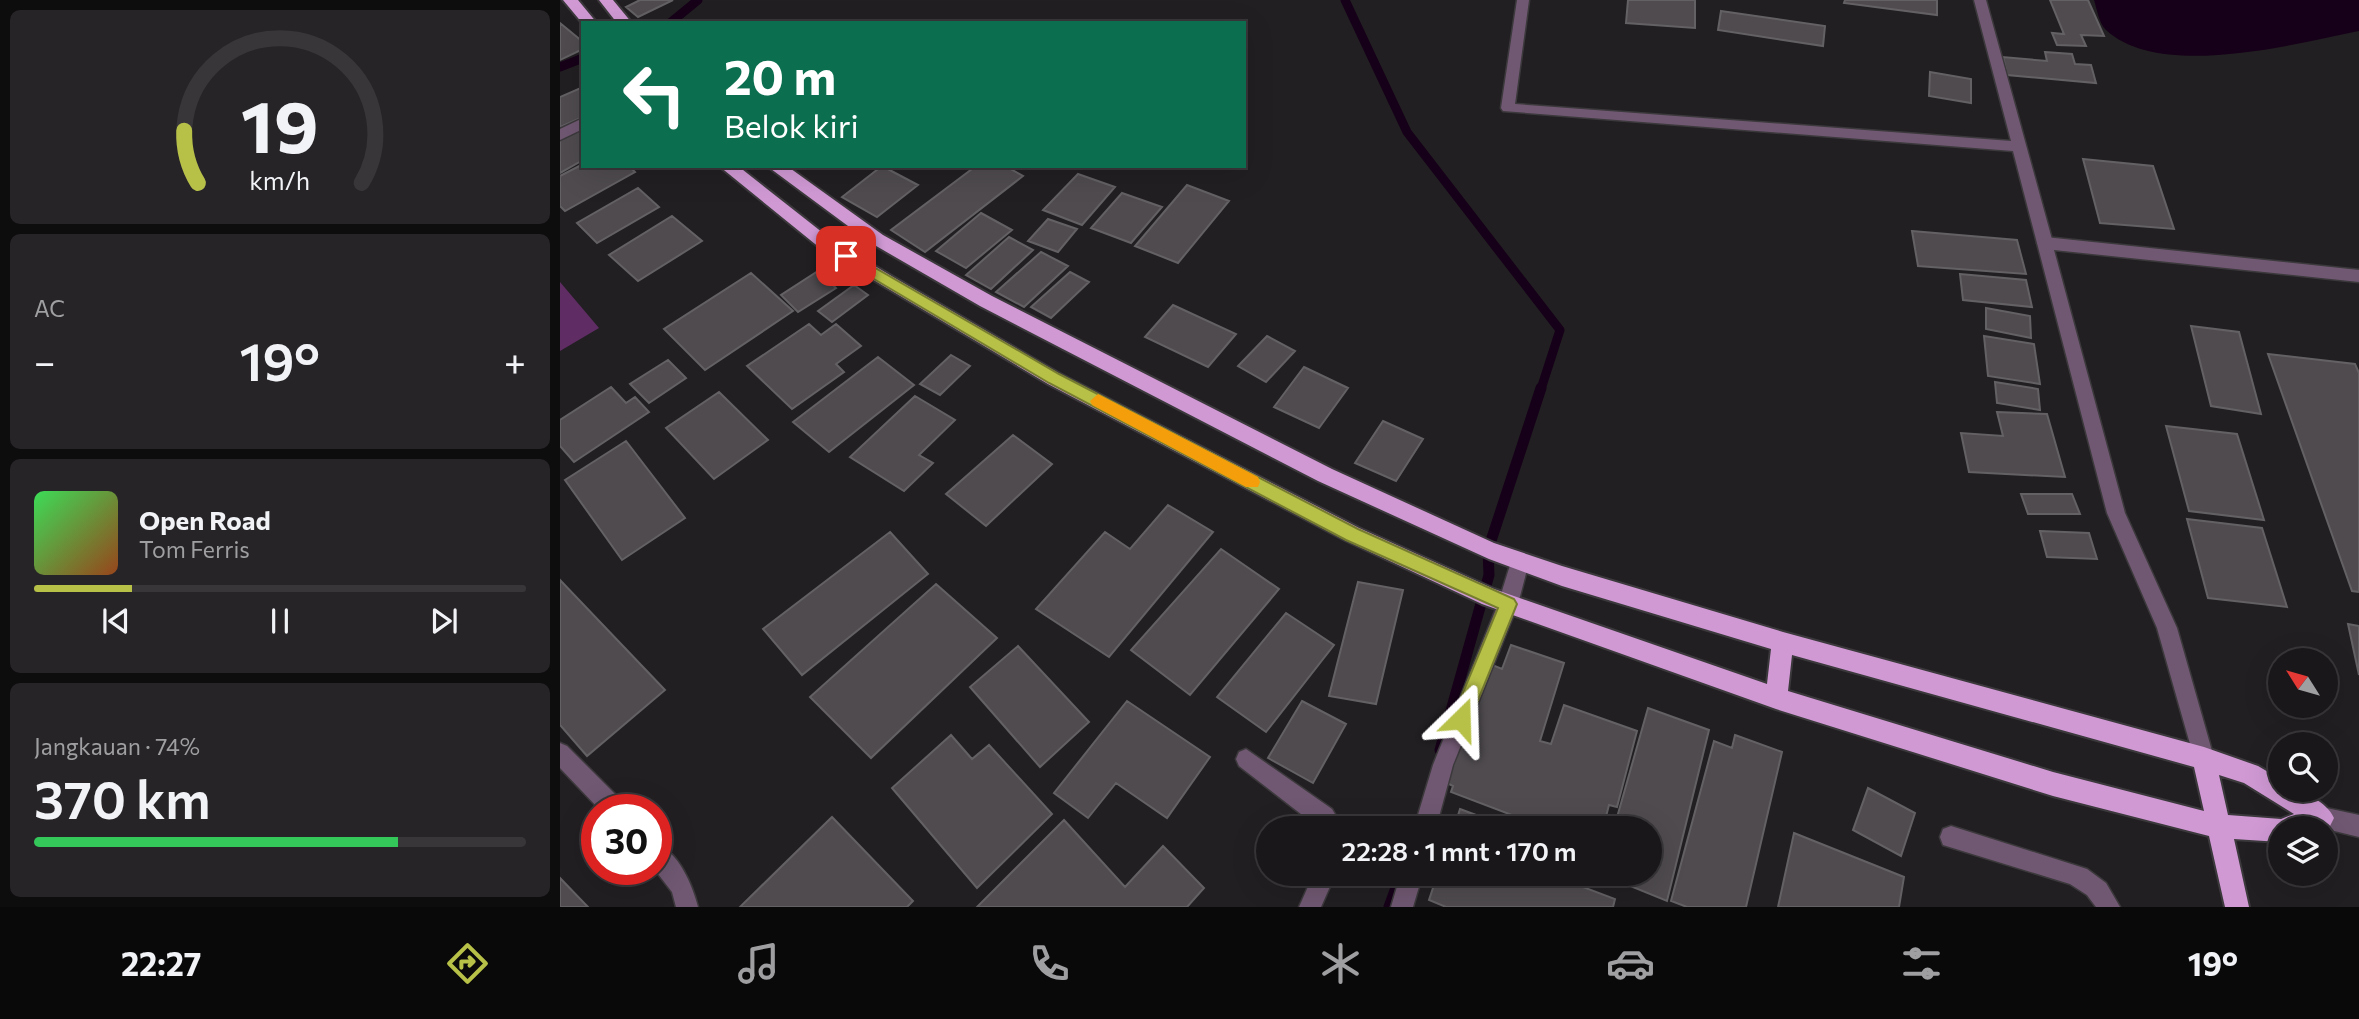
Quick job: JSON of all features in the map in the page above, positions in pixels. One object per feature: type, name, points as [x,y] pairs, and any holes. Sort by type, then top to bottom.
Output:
[{"type":"highway","points":[[570,0],[588,21]]},
{"type":"highway","points":[[606,0],[623,21]]},
{"type":"highway","points":[[730,168],[826,244],[1054,379],[1421,568],[1498,601],[1776,698],[2053,784],[2218,826],[2268,829]]},
{"type":"highway","points":[[778,168],[877,239],[986,301],[1325,475],[1513,560],[1783,642],[2204,758],[2249,774],[2319,816]]},
{"type":"highway","points":[[1776,698],[1783,642]]},
{"type":"highway","points":[[2204,758],[2238,907]]},
{"type":"street","points":[[1523,0],[1508,107],[2019,147]]},
{"type":"street","points":[[1980,0],[2116,513],[2167,628],[2204,758]]},
{"type":"street","points":[[560,135],[581,124]]},
{"type":"street","points":[[2045,243],[2359,276]]},
{"type":"street","points":[[1428,816],[1443,765],[1513,560]]},
{"type":"street","points":[[560,753],[600,794]]},
{"type":"street","points":[[1246,758],[1323,816]]},
{"type":"street","points":[[2338,821],[2359,826]]},
{"type":"street","points":[[1951,837],[2073,874],[2100,892],[2109,907]]},
{"type":"street","points":[[672,874],[682,887],[687,907]]},
{"type":"street","points":[[1310,907],[1319,886]]},
{"type":"street","points":[[1402,907],[1408,886]]},
{"type":"shaded area","points":[[2094,0],[2359,0],[2359,31],[2265,50],[2192,56],[2159,53],[2129,45],[2106,30]]},
{"type":"shaded area","points":[[560,282],[599,328],[560,351]]},
{"type":"building","points":[[640,0],[673,0],[638,17],[626,7]]},
{"type":"building","points":[[1628,0],[1695,0],[1695,28],[1626,23]]},
{"type":"building","points":[[1845,0],[1937,0],[1937,15],[1844,3]]},
{"type":"building","points":[[2050,0],[2088,0],[2104,36],[2081,35],[2086,46],[2057,45],[2052,33],[2064,34]]},
{"type":"building","points":[[1721,11],[1825,26],[1823,46],[1718,30]]},
{"type":"building","points":[[560,23],[581,40],[581,50],[560,60]]},
{"type":"building","points":[[2045,52],[2072,54],[2075,64],[2091,65],[2096,83],[2007,75],[2003,57],[2047,61]]},
{"type":"building","points":[[1930,72],[1971,79],[1971,103],[1929,96]]},
{"type":"building","points":[[581,88],[581,118],[560,127],[560,97]]},
{"type":"building","points":[[581,128],[581,161],[560,173],[560,139]]},
{"type":"building","points":[[2083,159],[2153,166],[2174,229],[2100,223]]},
{"type":"building","points":[[581,165],[581,168],[631,168],[635,172],[565,211],[560,206],[560,176]]},
{"type":"building","points":[[879,168],[886,168],[918,185],[877,217],[842,197]]},
{"type":"building","points":[[973,168],[1009,168],[1023,176],[925,252],[891,230]]},
{"type":"building","points":[[1078,174],[1115,187],[1082,225],[1043,210]]},
{"type":"building","points":[[1187,185],[1229,201],[1178,263],[1135,246]]},
{"type":"building","points":[[638,188],[659,207],[597,243],[577,223]]},
{"type":"building","points":[[1122,193],[1162,207],[1131,243],[1091,228]]},
{"type":"building","points":[[981,213],[1012,230],[966,268],[936,251]]},
{"type":"building","points":[[672,216],[702,241],[638,281],[609,255]]},
{"type":"building","points":[[1048,219],[1077,229],[1058,252],[1028,241]]},
{"type":"building","points":[[1912,231],[2017,240],[2026,274],[1918,266]]},
{"type":"building","points":[[1009,237],[1033,250],[991,289],[966,275]]},
{"type":"building","points":[[1041,252],[1068,266],[1024,307],[996,292]]},
{"type":"building","points":[[818,271],[836,288],[798,312],[781,295]]},
{"type":"building","points":[[1070,272],[1089,282],[1051,318],[1031,307]]},
{"type":"building","points":[[751,273],[793,311],[705,370],[664,329]]},
{"type":"building","points":[[1960,274],[2026,280],[2032,307],[1963,300]]},
{"type":"building","points":[[854,285],[868,295],[832,322],[818,311]]},
{"type":"building","points":[[1173,305],[1236,334],[1208,367],[1145,337]]},
{"type":"building","points":[[1986,308],[2030,316],[2031,338],[1986,329]]},
{"type":"building","points":[[809,324],[821,335],[836,324],[861,346],[836,364],[844,372],[792,409],[747,366]]},
{"type":"building","points":[[2191,326],[2239,332],[2261,414],[2211,406]]},
{"type":"building","points":[[1267,336],[1295,351],[1266,382],[1238,366]]},
{"type":"building","points":[[1984,336],[2034,344],[2040,384],[1988,376]]},
{"type":"building","points":[[2268,354],[2355,364],[2359,373],[2359,592],[2352,591]]},
{"type":"building","points":[[951,355],[970,366],[940,395],[920,384]]},
{"type":"building","points":[[878,357],[914,385],[829,452],[793,422]]},
{"type":"building","points":[[668,360],[686,378],[649,403],[630,384]]},
{"type":"building","points":[[1304,367],[1348,388],[1319,428],[1274,407]]},
{"type":"building","points":[[1995,382],[2038,389],[2040,410],[1997,403]]},
{"type":"building","points":[[611,387],[626,403],[635,397],[649,412],[574,462],[560,446],[560,420]]},
{"type":"building","points":[[719,392],[768,440],[714,479],[666,428]]},
{"type":"building","points":[[915,396],[955,420],[919,455],[933,463],[904,491],[850,457]]},
{"type":"building","points":[[1997,412],[2047,414],[2065,477],[1969,472],[1961,433],[2003,436]]},
{"type":"building","points":[[1383,421],[1423,439],[1396,481],[1355,463]]},
{"type":"building","points":[[2166,426],[2237,434],[2264,520],[2189,511]]},
{"type":"building","points":[[1013,435],[1052,464],[986,526],[946,494]]},
{"type":"building","points":[[626,441],[685,518],[622,560],[565,480]]},
{"type":"building","points":[[2021,494],[2072,494],[2080,514],[2028,514]]},
{"type":"building","points":[[1168,505],[1213,532],[1109,657],[1036,609],[1105,532],[1130,549]]},
{"type":"building","points":[[2187,519],[2262,528],[2287,607],[2208,598]]},
{"type":"building","points":[[2040,531],[2089,533],[2097,559],[2047,557]]},
{"type":"building","points":[[890,532],[928,574],[802,675],[763,629]]},
{"type":"building","points":[[1221,549],[1279,589],[1190,695],[1131,650]]},
{"type":"building","points":[[560,580],[665,690],[587,756],[560,725]]},
{"type":"building","points":[[1358,582],[1403,590],[1376,704],[1329,696]]},
{"type":"building","points":[[936,584],[997,638],[871,758],[810,697]]},
{"type":"building","points":[[1286,613],[1334,645],[1266,732],[1217,697]]},
{"type":"building","points":[[2348,624],[2359,626],[2359,675]]},
{"type":"building","points":[[1511,645],[1564,663],[1540,741],[1551,744],[1564,705],[1637,731],[1617,807],[1609,805],[1606,816],[1514,816],[1451,792],[1453,786],[1447,783],[1490,664],[1502,669]]},
{"type":"building","points":[[1018,646],[1089,722],[1040,767],[970,687]]},
{"type":"building","points":[[1127,701],[1210,757],[1167,818],[1116,783],[1088,818],[1054,793]]},
{"type":"building","points":[[1302,701],[1346,724],[1313,783],[1268,758]]},
{"type":"building","points":[[1648,708],[1709,730],[1667,901],[1630,886],[1662,886],[1662,816],[1617,816]]},
{"type":"building","points":[[951,735],[972,759],[989,745],[1052,814],[977,888],[892,788]]},
{"type":"building","points":[[1735,735],[1782,752],[1746,907],[1687,907],[1671,901],[1714,741],[1732,748]]},
{"type":"building","points":[[1868,788],[1915,813],[1901,856],[1853,830]]},
{"type":"building","points":[[1460,809],[1479,816],[1458,816]]},
{"type":"building","points":[[832,817],[913,901],[907,907],[740,907]]},
{"type":"building","points":[[1064,820],[1125,887],[1163,846],[1204,888],[1187,907],[977,907]]},
{"type":"building","points":[[1794,833],[1904,877],[1899,907],[1778,907]]},
{"type":"building","points":[[560,878],[588,907],[560,907]]},
{"type":"building","points":[[1434,886],[1580,886],[1615,899],[1613,907],[1446,907],[1429,900]]},
{"type":"waterway","points":[[672,21],[698,0]]},
{"type":"waterway","points":[[1345,0],[1407,132],[1560,330],[1541,389]]},
{"type":"waterway","points":[[560,67],[581,59]]},
{"type":"waterway","points":[[1440,750],[1489,575],[1488,550],[1541,388]]},
{"type":"waterway","points":[[1389,907],[1397,886]]},
{"type":"slow traffic","points":[[1098,401],[1252,482]]},
{"type":"route","points":[[846,256],[1054,379],[1352,534],[1421,568],[1508,604],[1461,719]]}]
